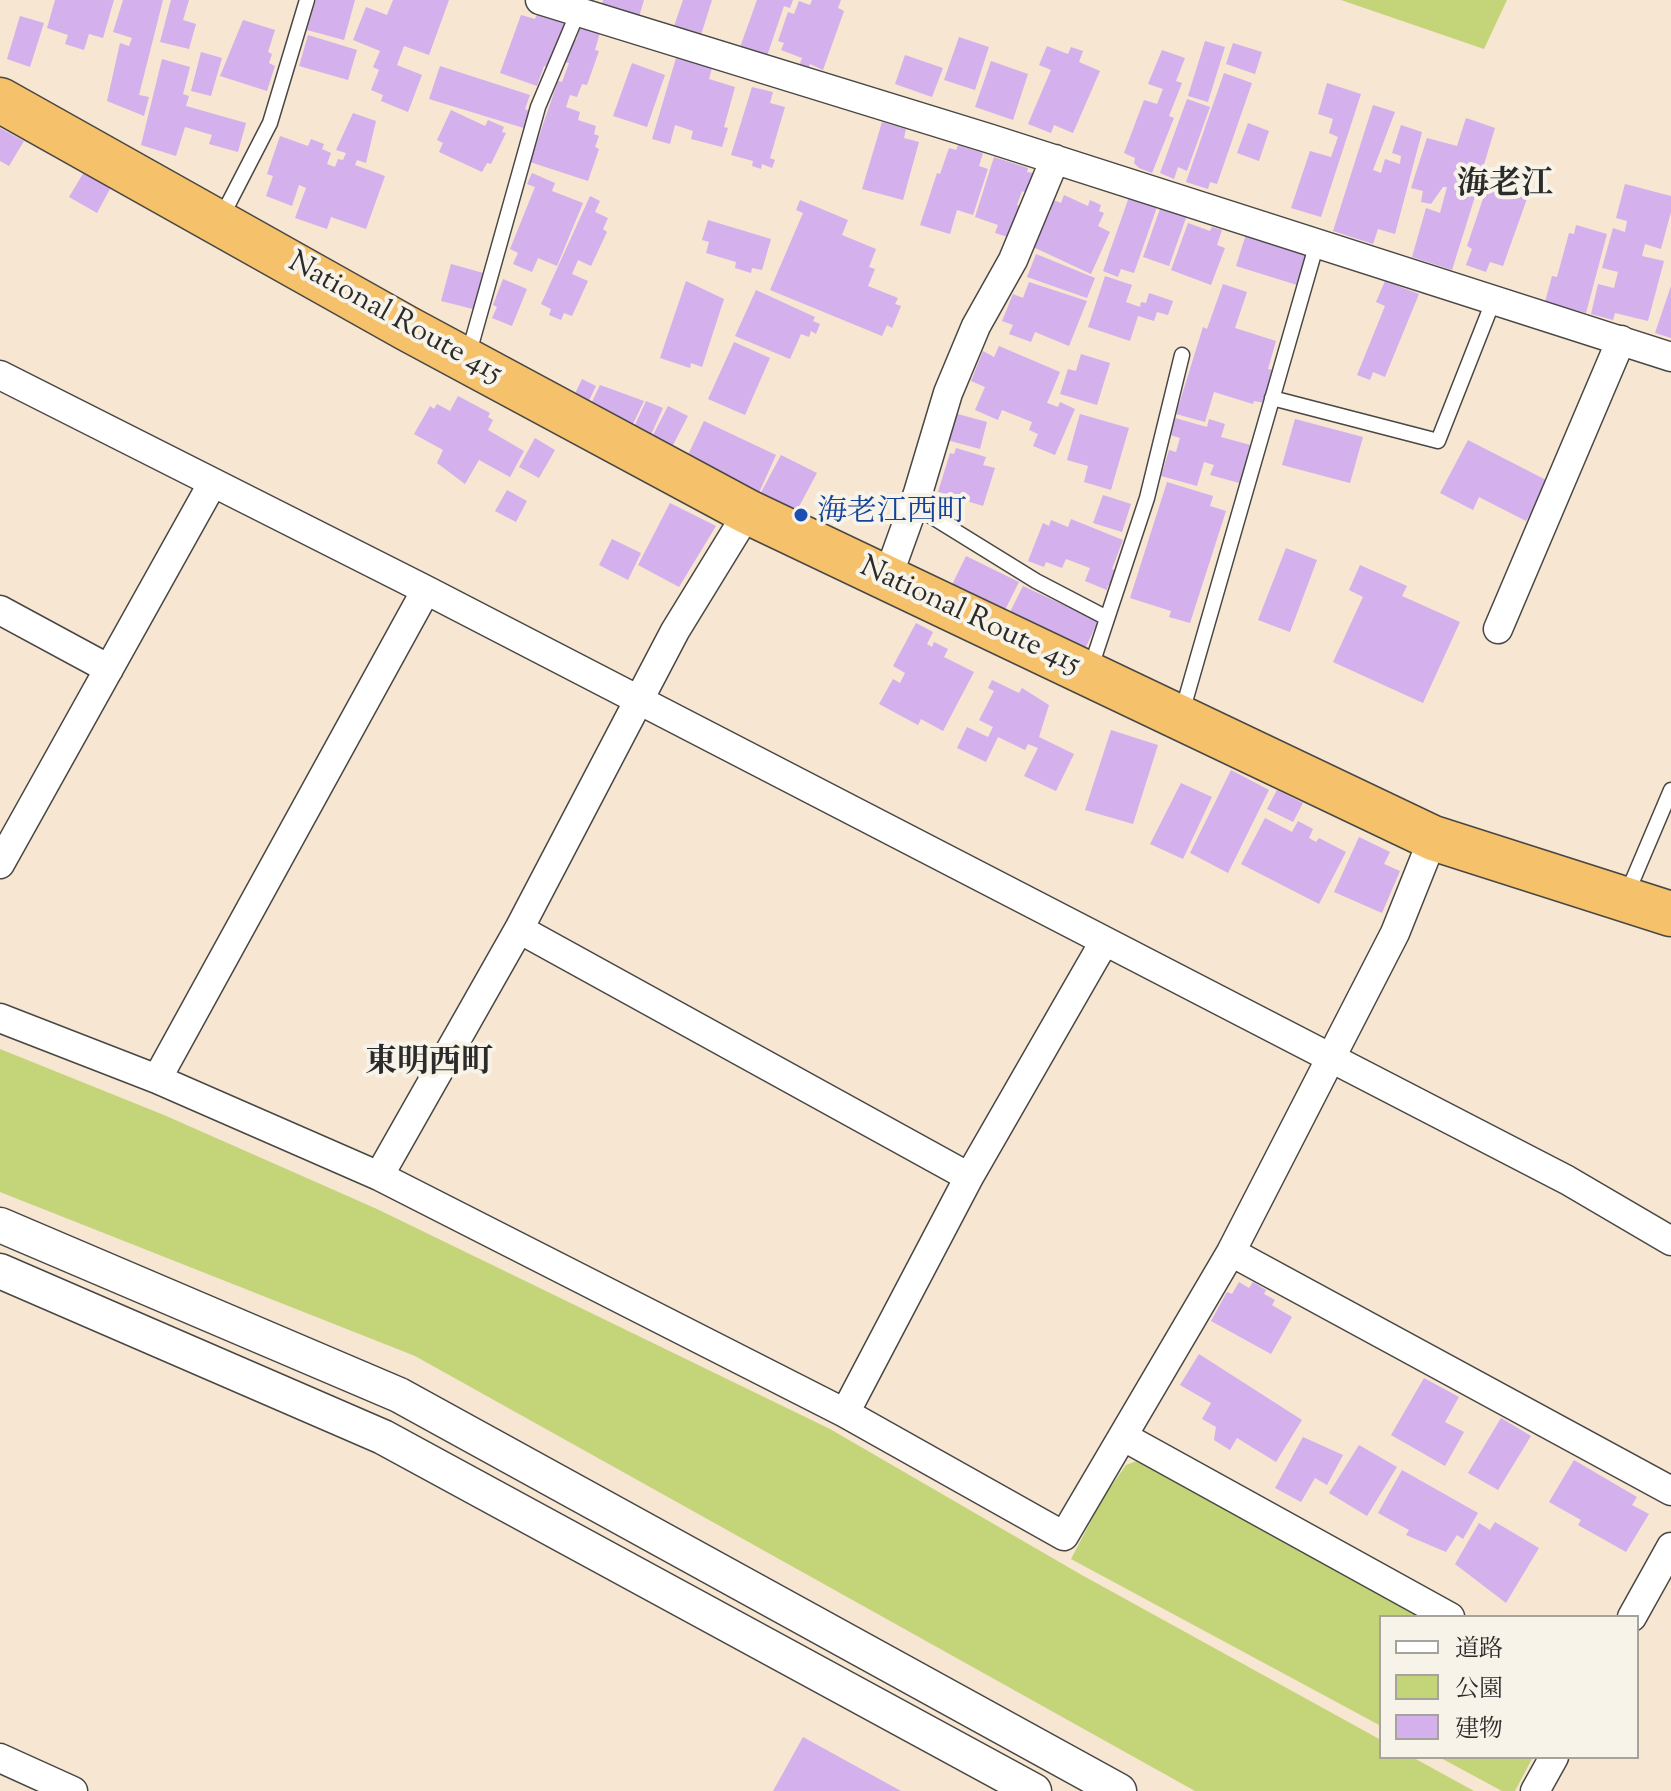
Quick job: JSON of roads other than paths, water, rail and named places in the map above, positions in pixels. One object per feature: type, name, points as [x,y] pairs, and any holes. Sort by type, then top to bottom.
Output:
[{"type":"highway","name":"National Route 415","points":[[0,100],[467,361],[748,512],[1433,838],[1671,914]]},
{"type":"street","points":[[540,0],[1055,159],[1671,357]]},
{"type":"street","points":[[887,579],[948,393],[976,326],[1013,260],[1055,159]]},
{"type":"street","points":[[1498,629],[1621,340]]},
{"type":"street","points":[[0,375],[426,590],[648,684],[1104,942],[1334,1053],[1567,1180],[1671,1241]]},
{"type":"street","points":[[3,853],[212,484]]},
{"type":"street","points":[[379,1176],[519,929],[648,684],[748,512]]},
{"type":"street","points":[[157,1079],[426,590]]},
{"type":"street","points":[[0,610],[109,669]]},
{"type":"street","points":[[0,1018],[157,1079],[379,1176],[845,1413],[1064,1536],[1231,1252],[1395,933],[1433,838]]},
{"type":"street","points":[[519,929],[969,1177]]},
{"type":"street","points":[[845,1413],[969,1177],[1104,942]]},
{"type":"street","points":[[0,1225],[399,1395],[1119,1791]]},
{"type":"street","points":[[1231,1252],[1671,1491]]},
{"type":"street","points":[[0,1271],[383,1437],[1034,1791]]},
{"type":"street","points":[[1124,1437],[1446,1615]]},
{"type":"street","points":[[1633,1615],[1671,1547]]},
{"type":"street","points":[[0,1758],[73,1791]]},
{"type":"street","points":[[1535,1791],[1553,1759]]},
{"type":"lane","points":[[219,222],[270,123],[307,0]]},
{"type":"lane","points":[[467,361],[538,107],[578,12]]},
{"type":"lane","points":[[1181,718],[1317,243]]},
{"type":"lane","points":[[1272,398],[1438,441],[1494,299]]},
{"type":"lane","points":[[1088,675],[1147,498],[1182,355]]},
{"type":"lane","points":[[913,505],[1036,581],[1107,618]]},
{"type":"lane","points":[[1625,899],[1671,790]]},
{"type":"place","name":"海老江西町","points":[[801,515]]},
{"type":"district","name":"海老江","points":[[1505,188]]},
{"type":"district","name":"東明西町","points":[[429,1066]]}]
